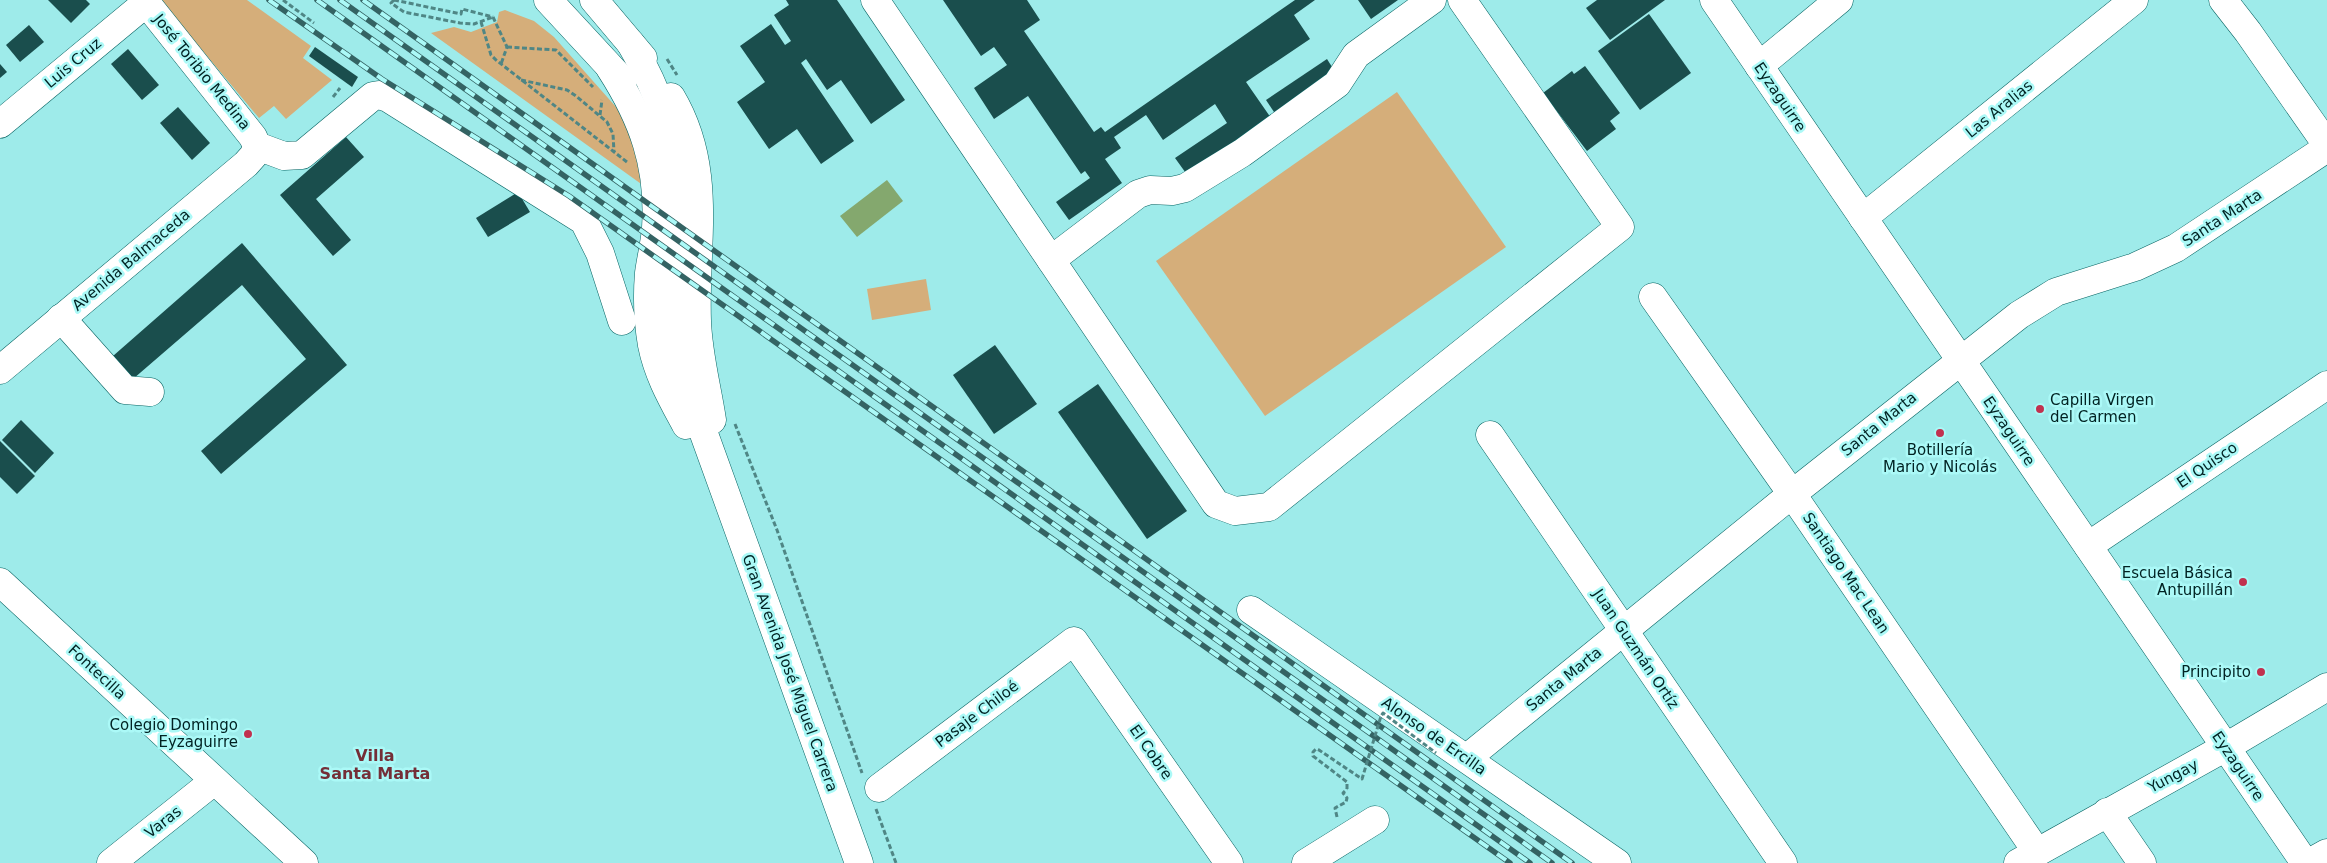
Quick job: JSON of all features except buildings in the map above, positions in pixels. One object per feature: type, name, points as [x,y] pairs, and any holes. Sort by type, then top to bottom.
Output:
[{"type":"street","points":[[526,0],[553,6]]},
{"type":"street","name":"Gran Avenida José Miguel Carrera","points":[[594,0],[652,68],[680,112],[694,151],[700,211],[697,322],[720,483]]},
{"type":"street","points":[[875,0],[1216,504],[1235,511],[1269,507],[1620,227],[1462,0]]},
{"type":"street","points":[[1051,260],[1138,194],[1150,190],[1172,191],[1185,188],[1242,153],[1337,84],[1361,51],[1432,0]]},
{"type":"street","name":"Eyzaguirre","points":[[1714,0],[2305,863]]},
{"type":"street","points":[[1759,66],[1839,0]]},
{"type":"street","name":"Las Aralias","points":[[1863,218],[2134,0]]},
{"type":"street","points":[[2222,0],[2248,32],[2327,147]]},
{"type":"street","name":"Luis Cruz","points":[[0,124],[145,1]]},
{"type":"street","name":"José Toribio Medina","points":[[145,1],[248,130],[257,146]]},
{"type":"street","name":"Gran Avenida José Miguel Carrera","points":[[553,6],[636,95],[672,151]]},
{"type":"street","name":"Gran Avenida José Miguel Carrera","points":[[632,44],[656,89],[668,129],[672,151],[676,207],[672,296],[677,354],[692,404],[720,483],[859,863]]},
{"type":"street","name":"Gran Avenida José Miguel Carrera","points":[[610,68],[629,97],[639,118],[647,139],[655,175],[656,230],[648,296],[651,334],[657,365],[669,395],[720,483]]},
{"type":"street","points":[[257,146],[284,156],[302,155],[373,96],[380,95],[388,98],[584,221],[600,253],[622,321]]},
{"type":"street","name":"Avenida Balmaceda","points":[[0,370],[246,164],[254,155],[257,146]]},
{"type":"street","name":"Santa Marta","points":[[1467,758],[1792,494],[1960,360],[2037,302],[2070,287],[2135,267],[2176,248],[2327,147]]},
{"type":"street","name":"Santiago Mac Lean","points":[[1653,297],[1792,494],[2027,858]]},
{"type":"street","points":[[61,318],[125,390],[150,392]]},
{"type":"street","name":"El Quisco","points":[[2088,546],[2326,386]]},
{"type":"street","name":"Juan Guzmán Ortíz","points":[[1490,435],[1783,863]]},
{"type":"street","name":"Fontecilla","points":[[0,582],[304,863]]},
{"type":"street","name":"Alonso de Ercilla","points":[[1251,610],[1617,863]]},
{"type":"street","name":"Pasaje Chiloé","points":[[872,788],[1074,641]]},
{"type":"street","name":"El Cobre","points":[[1074,641],[1229,863]]},
{"type":"street","name":"Yungay","points":[[2027,858],[2226,747],[2327,688]]},
{"type":"street","name":"Varas","points":[[111,863],[214,781]]},
{"type":"street","points":[[2107,812],[2142,863]]},
{"type":"street","points":[[1325,860],[1375,820]]},
{"type":"street","points":[[2309,863],[2327,853]]},
{"type":"path","points":[[283,0],[314,23]]},
{"type":"path","points":[[394,0],[461,14],[462,9],[493,17],[481,22],[460,23],[404,12],[391,3],[394,0]]},
{"type":"path","points":[[493,17],[507,47],[501,64]]},
{"type":"path","points":[[481,22],[492,55],[501,64],[628,163]]},
{"type":"path","points":[[507,47],[556,50],[598,92],[602,101],[600,115]]},
{"type":"path","points":[[521,80],[567,90],[600,115],[611,128],[614,152]]},
{"type":"path","points":[[733,420],[872,788],[896,863]]},
{"type":"path","points":[[1347,789],[1347,782],[1313,756],[1313,752],[1316,749],[1319,750],[1362,779],[1381,716],[1384,713],[1436,753]]},
{"type":"shaded area","points":[[160,0],[247,0],[311,46],[303,58],[332,80],[286,119],[274,106],[259,118]]},
{"type":"shaded area","points":[[505,10],[534,21],[554,37],[616,107],[637,144],[644,186],[431,33],[454,27],[471,32],[497,22],[499,12]]},
{"type":"shaded area","points":[[1397,92],[1506,247],[1265,416],[1156,261]]},
{"type":"shaded area","points":[[887,180],[903,201],[857,237],[840,216]]},
{"type":"shaded area","points":[[926,279],[931,310],[872,320],[867,289]]},
{"type":"railway","points":[[269,0],[382,79],[569,196],[1510,863]]},
{"type":"railway","points":[[317,0],[1530,863]]},
{"type":"railway","points":[[340,0],[1552,863]]},
{"type":"railway","points":[[363,0],[1572,863]]},
{"type":"place","name":"Capilla Virgen del Carmen","points":[[2040,409]]},
{"type":"place","name":"Botillería Mario y Nicolás","points":[[1940,433]]},
{"type":"place","name":"Escuela Básica Antupillán","points":[[2243,582]]},
{"type":"place","name":"Principito","points":[[2261,672]]},
{"type":"place","name":"Colegio Domingo Eyzaguirre","points":[[248,734]]},
{"type":"district","name":"Villa Santa Marta","points":[[375,764]]}]
